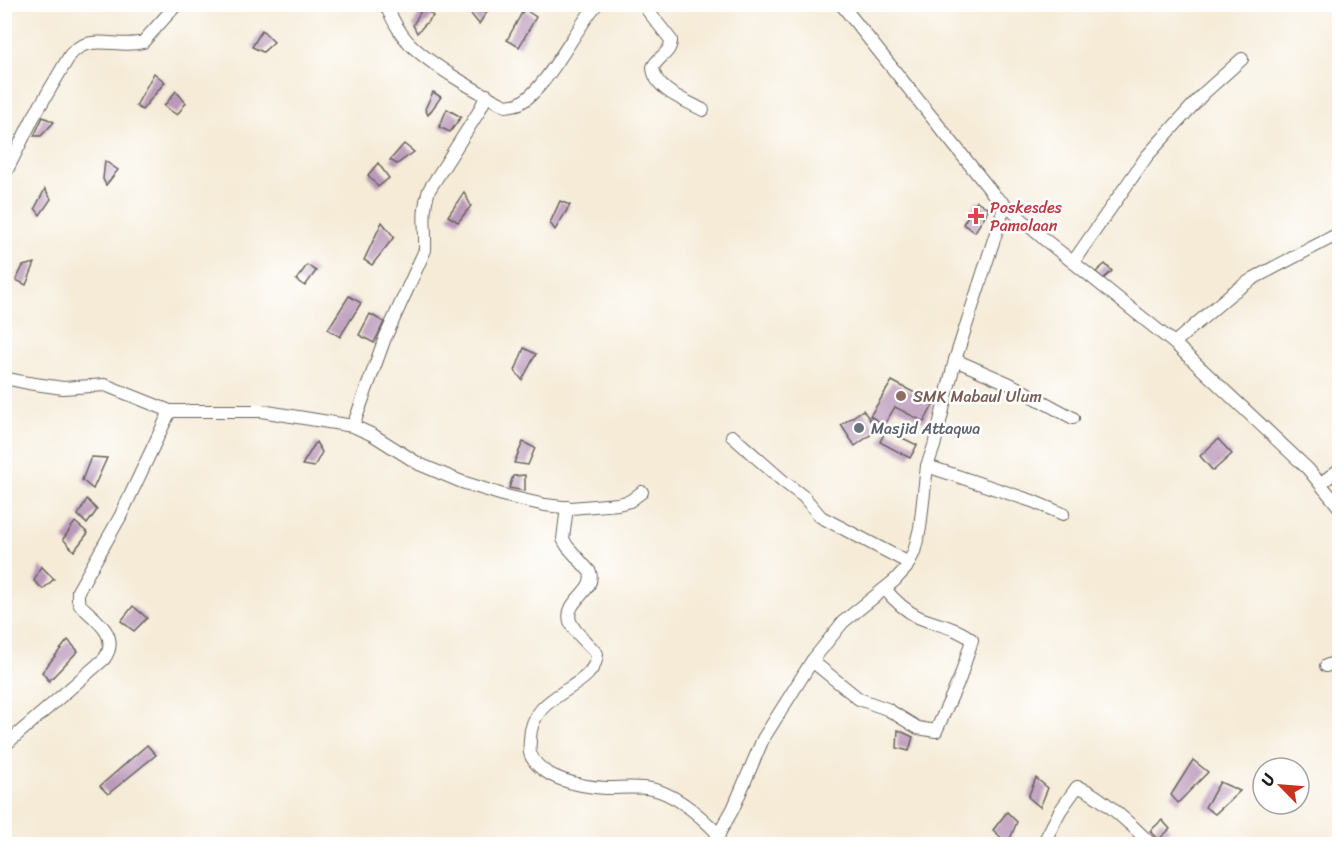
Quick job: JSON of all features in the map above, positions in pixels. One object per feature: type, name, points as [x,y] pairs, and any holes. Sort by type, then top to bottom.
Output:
[{"type":"street","points":[[4,176],[33,118],[70,55],[78,46],[91,42],[123,45],[143,42],[177,4]]},
{"type":"street","points":[[385,4],[395,25],[410,44],[435,64],[506,106],[518,104],[531,95],[597,4]]},
{"type":"street","points":[[842,4],[995,196],[1174,343],[1321,483],[1340,508]]},
{"type":"street","points":[[648,5],[648,11],[670,40],[669,50],[656,61],[653,67],[657,79],[663,87],[703,110]]},
{"type":"street","points":[[1073,262],[1152,150],[1204,93],[1242,59]]},
{"type":"street","points":[[353,426],[385,338],[425,250],[424,204],[429,190],[470,127],[487,95]]},
{"type":"street","points":[[567,507],[563,539],[592,577],[590,584],[573,603],[569,612],[570,620],[574,628],[597,654],[597,659],[590,672],[550,700],[536,716],[530,731],[530,753],[549,774],[562,779],[603,788],[651,789],[670,796],[698,814],[716,840],[733,809],[763,739],[812,661],[843,622],[894,581],[909,563],[920,528],[927,466],[955,360],[1005,205]]},
{"type":"street","points":[[1174,343],[1232,293],[1254,278],[1340,232]]},
{"type":"street","points":[[955,360],[1010,384],[1073,418]]},
{"type":"street","points":[[4,378],[63,388],[105,385],[170,411],[261,411],[353,426],[373,435],[419,464],[462,482],[545,505],[567,507],[618,504],[630,501],[642,492]]},
{"type":"street","points":[[4,746],[108,653],[111,641],[107,633],[80,605],[78,591],[120,517],[170,411]]},
{"type":"street","points":[[732,436],[804,497],[821,517],[909,563]]},
{"type":"street","points":[[927,466],[1022,497],[1063,514]]},
{"type":"street","points":[[1321,483],[1340,469]]},
{"type":"street","points":[[812,661],[859,699],[887,709],[918,728],[936,731],[960,678],[972,640],[918,617],[902,607],[885,589]]},
{"type":"street","points":[[1326,666],[1340,660]]},
{"type":"street","points":[[1043,844],[1060,811],[1077,787],[1085,789],[1120,815],[1151,844]]},
{"type":"building","points":[[475,4],[492,4],[479,24],[470,13]]},
{"type":"building","points":[[423,7],[433,16],[417,33],[413,25]]},
{"type":"building","points":[[524,9],[536,17],[519,47],[507,40]]},
{"type":"building","points":[[262,30],[274,42],[263,52],[252,47]]},
{"type":"building","points":[[154,73],[165,82],[142,110],[136,106]]},
{"type":"building","points":[[176,91],[186,103],[177,115],[164,106]]},
{"type":"building","points":[[433,92],[441,97],[428,115],[425,109]]},
{"type":"building","points":[[447,109],[461,117],[450,132],[439,127]]},
{"type":"building","points":[[43,117],[54,122],[41,136],[34,136]]},
{"type":"building","points":[[404,144],[414,152],[397,164],[390,160]]},
{"type":"building","points":[[105,161],[118,170],[106,185],[103,179]]},
{"type":"building","points":[[378,163],[389,178],[378,187],[368,175]]},
{"type":"building","points":[[45,189],[51,199],[40,215],[35,208]]},
{"type":"building","points":[[464,192],[471,206],[458,222],[448,216]]},
{"type":"building","points":[[560,201],[570,205],[555,230],[550,223]]},
{"type":"building","name":"Poskesdes Pamolaan","points":[[977,201],[989,209],[975,232],[963,224]]},
{"type":"building","points":[[382,222],[394,237],[372,265],[364,260]]},
{"type":"building","points":[[35,263],[26,285],[16,280],[23,266]]},
{"type":"building","points":[[1105,264],[1112,271],[1103,279],[1096,272]]},
{"type":"building","points":[[307,265],[316,271],[305,286],[296,280]]},
{"type":"building","points":[[349,296],[361,303],[340,337],[328,329]]},
{"type":"building","points":[[370,314],[384,322],[374,343],[359,335]]},
{"type":"building","points":[[524,348],[536,354],[522,380],[515,371]]},
{"type":"building","name":"SMK Mabaul Ulum","points":[[892,381],[934,403],[924,422],[895,407],[884,425],[870,416]]},
{"type":"building","name":"Masjid Attaqwa","points":[[863,410],[877,430],[855,446],[841,425]]},
{"type":"building","points":[[886,430],[917,445],[910,458],[880,442]]},
{"type":"building","points":[[1218,439],[1232,454],[1213,471],[1200,456]]},
{"type":"building","points":[[316,442],[322,452],[314,467],[302,465]]},
{"type":"building","points":[[523,442],[535,448],[528,465],[514,463]]},
{"type":"building","points":[[91,457],[107,458],[93,489],[82,480]]},
{"type":"building","points":[[525,475],[525,491],[509,488],[513,476]]},
{"type":"building","points":[[87,499],[97,510],[87,524],[78,515]]},
{"type":"building","points":[[75,522],[88,533],[74,551],[63,539]]},
{"type":"building","points":[[41,566],[54,579],[43,589],[34,581]]},
{"type":"building","points":[[133,606],[147,618],[134,631],[121,621]]},
{"type":"building","points":[[68,640],[78,651],[49,681],[42,672]]},
{"type":"building","points":[[898,730],[913,737],[909,751],[897,748]]},
{"type":"building","points":[[147,745],[156,755],[108,794],[100,786]]},
{"type":"building","points":[[1193,760],[1208,772],[1178,803],[1171,795]]},
{"type":"building","points":[[1036,778],[1048,788],[1040,807],[1028,797]]},
{"type":"building","points":[[1220,782],[1240,791],[1215,814],[1205,807]]},
{"type":"building","points":[[1007,812],[1017,822],[1008,844],[993,830]]},
{"type":"building","points":[[1162,820],[1170,829],[1158,840],[1150,831]]},
{"type":"place","name":"Poskesdes Pamolaan","points":[[976,216]]},
{"type":"place","name":"SMK Mabaul Ulum","points":[[901,396]]},
{"type":"place","name":"Masjid Attaqwa","points":[[859,428]]}]
